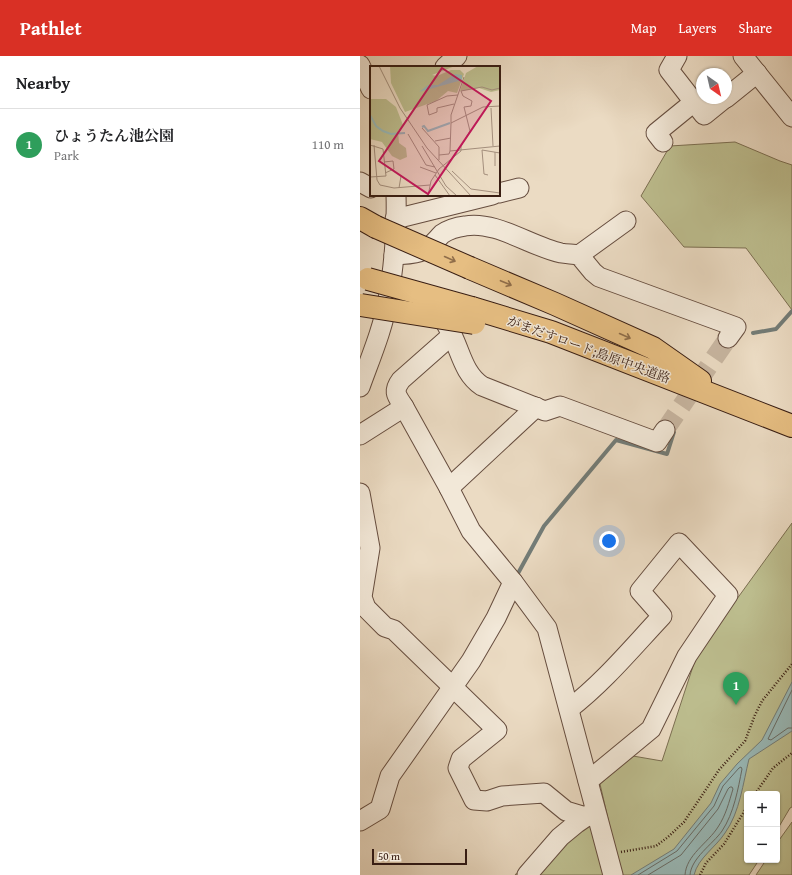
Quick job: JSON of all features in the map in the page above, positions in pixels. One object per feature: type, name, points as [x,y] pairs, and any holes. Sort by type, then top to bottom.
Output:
[{"type":"highway","points":[[385,209],[470,268],[653,348],[732,403]]},
{"type":"highway","name":"がまだすロード;島原中央道路","points":[[364,278],[473,316],[551,332],[792,426]]},
{"type":"highway","points":[[360,305],[473,316]]},
{"type":"street","points":[[446,66],[457,56]]},
{"type":"street","points":[[677,56],[669,70],[704,115],[718,104]]},
{"type":"street","points":[[743,56],[792,117]]},
{"type":"street","points":[[360,65],[370,87]]},
{"type":"street","points":[[732,93],[757,73]]},
{"type":"street","points":[[663,142],[656,133],[694,102]]},
{"type":"street","points":[[360,182],[370,187]]},
{"type":"street","points":[[500,193],[519,188]]},
{"type":"street","points":[[360,387],[379,334],[388,300],[394,255],[385,209],[484,196]]},
{"type":"street","points":[[394,255],[414,254],[433,244],[441,235],[448,231],[465,226],[477,225],[490,228],[561,253],[579,255],[626,221]]},
{"type":"street","points":[[579,255],[599,277],[736,327],[728,338]]},
{"type":"street","points":[[388,300],[421,306],[440,313],[452,335],[464,366],[475,381],[482,386],[545,411],[560,406],[657,442],[665,430]]},
{"type":"street","points":[[452,335],[401,380],[395,390],[471,531],[513,582],[547,628],[588,781],[591,813],[607,853],[613,875]]},
{"type":"street","points":[[360,435],[404,407]]},
{"type":"street","points":[[449,488],[536,407]]},
{"type":"street","points":[[360,493],[370,548],[362,597],[366,608],[385,627],[394,630],[496,730],[461,759],[458,768],[474,800],[487,801],[502,796],[544,793],[566,812],[591,813]]},
{"type":"street","points":[[569,709],[584,697],[616,666],[662,616],[640,591],[679,543],[728,595],[687,656],[651,729],[588,781]]},
{"type":"street","points":[[360,821],[380,810],[390,776],[471,660],[496,618],[513,582]]},
{"type":"street","points":[[527,875],[560,837],[591,813]]},
{"type":"path","points":[[607,853],[645,849],[656,846],[684,822],[719,770],[745,741],[762,701],[792,664]]},
{"type":"path","points":[[757,791],[773,768],[792,752]]},
{"type":"path","points":[[700,875],[706,863],[724,844],[744,812]]},
{"type":"green space","points":[[735,142],[792,165],[792,310],[746,248],[684,247],[641,196],[670,146]]},
{"type":"green space","points":[[792,523],[792,807],[780,825],[780,791],[744,791],[744,863],[757,863],[749,875],[621,875],[600,784],[633,756],[662,761],[697,654]]},
{"type":"green space","points":[[590,815],[605,875],[515,875],[522,867]]},
{"type":"green space","points":[[792,822],[792,875],[756,875],[764,863],[780,863],[780,839]]},
{"type":"water","points":[[792,682],[792,731],[749,759],[738,807],[730,825],[721,838],[699,863],[694,875],[631,875],[674,849],[711,803],[720,784],[737,764],[762,740]]},
{"type":"waterway","points":[[753,333],[776,329],[792,311]]},
{"type":"waterway","points":[[516,577],[544,526],[616,440],[667,454],[674,432]]},
{"type":"tunnel","points":[[665,430],[728,338]]},
{"type":"place","name":"ひょうたん池公園","points":[[736,705]]}]
